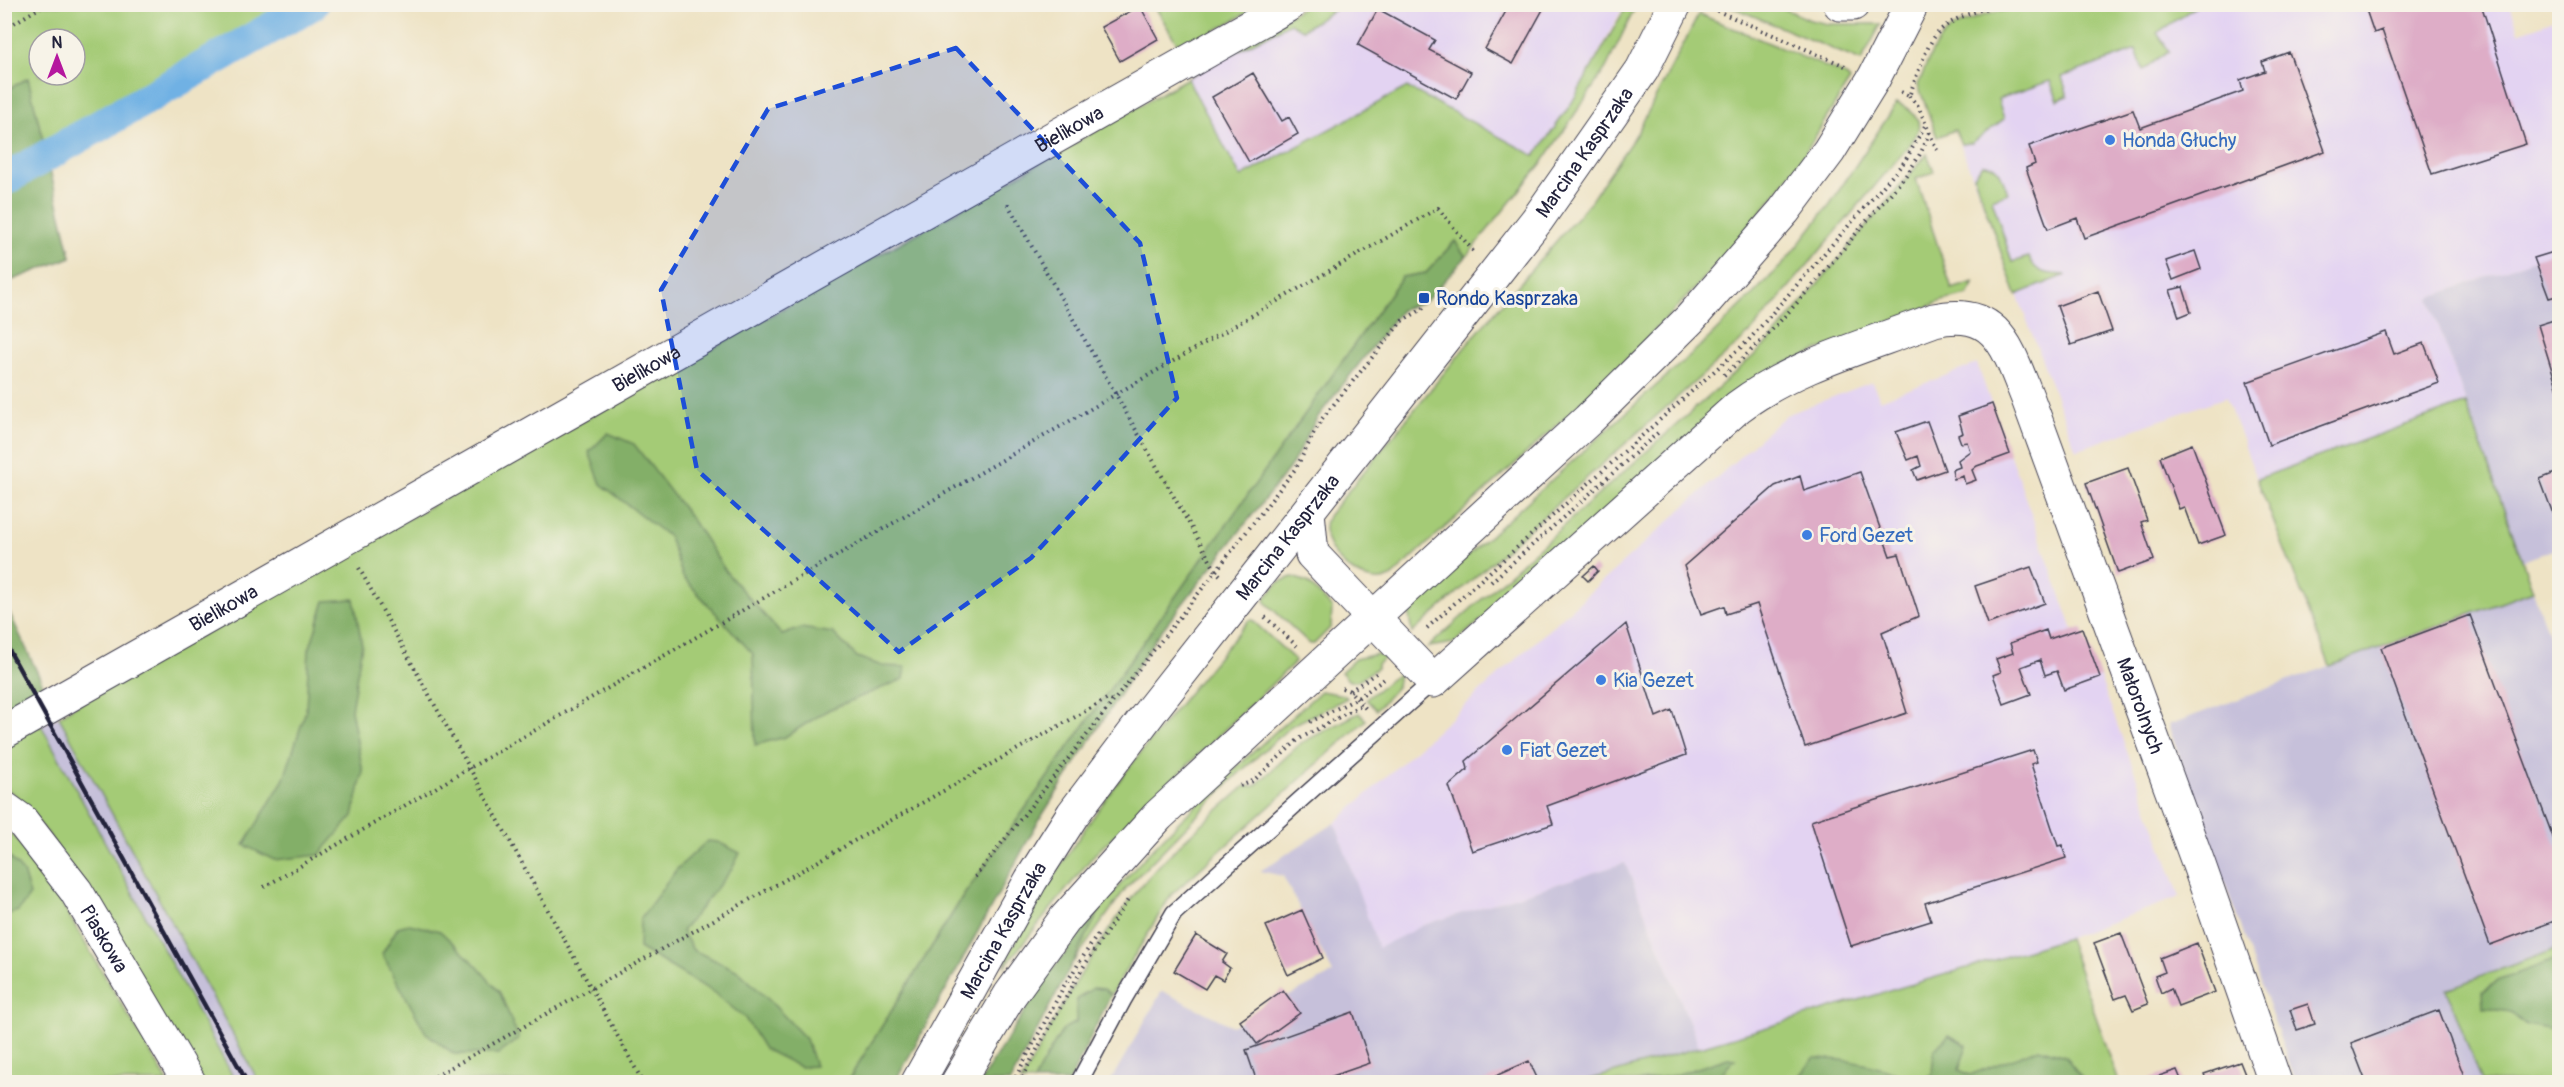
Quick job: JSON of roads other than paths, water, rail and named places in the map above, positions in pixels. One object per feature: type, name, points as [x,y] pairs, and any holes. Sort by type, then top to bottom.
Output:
[{"type":"street","name":"Bielikowa","points":[[4,732],[1290,4]]},
{"type":"street","name":"Marcina Kasprzaka","points":[[918,1083],[1031,880],[1068,822],[1153,708],[1451,333],[1596,140],[1642,70],[1675,4]]},
{"type":"street","points":[[1840,4],[1853,4]]},
{"type":"street","name":"Marcina Kasprzaka","points":[[957,1083],[1022,977],[1065,919],[1158,816],[1588,420],[1697,311],[1784,211],[1828,151],[1874,78],[1912,4]]},
{"type":"street","name":"Małorolnych","points":[[1433,681],[1738,408],[1766,387],[1806,367],[1934,320],[1952,316],[1979,319],[1998,333],[2028,399],[2199,865],[2275,1083]]},
{"type":"street","points":[[1308,512],[1312,554],[1372,618],[1396,663],[1433,681]]},
{"type":"street","name":"Piaskowa","points":[[4,808],[21,820],[76,891],[189,1083]]},
{"type":"lane","points":[[1078,1083],[1174,913],[1433,681]]},
{"type":"waterway","points":[[4,180],[313,4]]},
{"type":"railway","points":[[4,641],[247,1082]]},
{"type":"place","name":"Honda Głuchy","points":[[2110,140]]},
{"type":"place","name":"Rondo Kasprzaka","points":[[1424,298]]},
{"type":"place","name":"Ford Gezet","points":[[1807,535]]},
{"type":"place","name":"Kia Gezet","points":[[1601,680]]},
{"type":"place","name":"Fiat Gezet","points":[[1507,750]]}]
